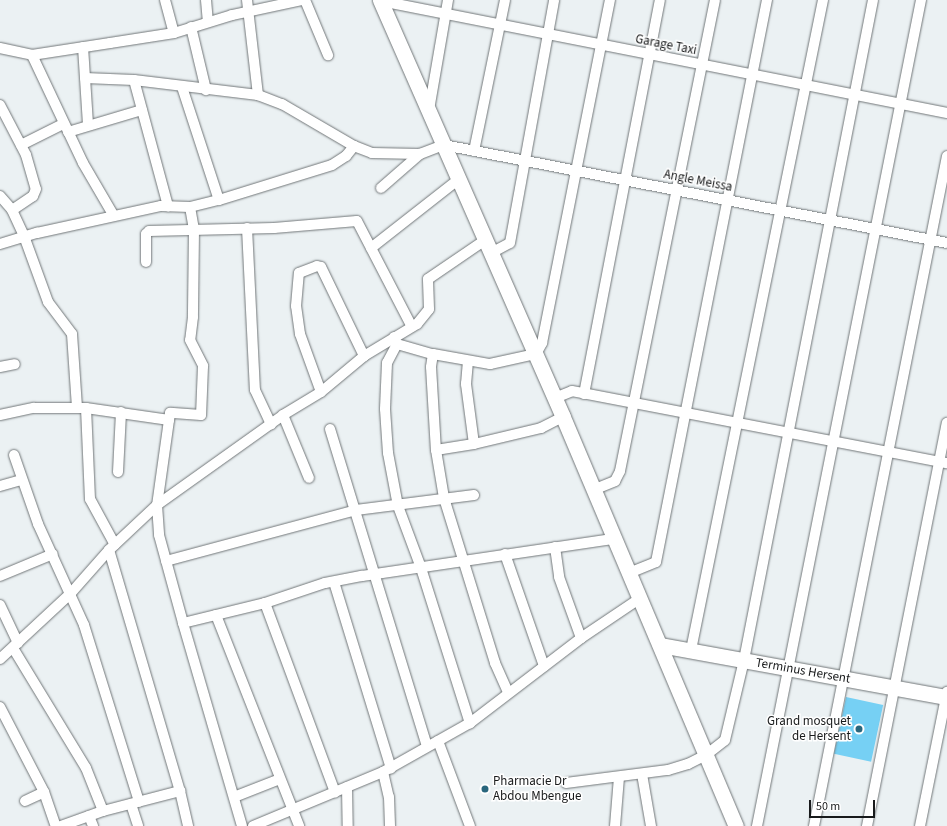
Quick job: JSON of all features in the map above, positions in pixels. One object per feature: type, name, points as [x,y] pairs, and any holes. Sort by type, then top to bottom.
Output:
[{"type":"street","points":[[165,0],[174,33]]},
{"type":"street","points":[[206,0],[208,22]]},
{"type":"street","points":[[247,0],[258,95]]},
{"type":"street","points":[[0,48],[32,55],[174,33],[208,22],[303,0],[328,54]]},
{"type":"street","points":[[424,0],[424,10]]},
{"type":"street","points":[[429,111],[448,0]]},
{"type":"street","points":[[474,151],[505,0]]},
{"type":"street","points":[[0,659],[70,593],[112,547],[157,505],[283,415],[321,392],[364,356],[395,341],[412,327],[429,309],[428,279],[488,246],[510,243],[554,0]]},
{"type":"street","points":[[395,341],[433,354],[468,362],[490,364],[536,354],[542,343],[610,0]]},
{"type":"street","points":[[584,394],[660,0]]},
{"type":"street","points":[[594,490],[615,481],[620,471],[715,0]]},
{"type":"street","points":[[629,574],[656,562],[767,0]]},
{"type":"street","points":[[691,650],[823,0]]},
{"type":"street","points":[[566,783],[642,774],[688,764],[706,755],[725,740],[744,660],[873,0]]},
{"type":"street","points":[[757,826],[921,0]]},
{"type":"street","points":[[381,1],[555,398],[736,826]]},
{"type":"street","name":"Garage Taxi","points":[[381,1],[548,36],[947,113]]},
{"type":"street","points":[[191,27],[206,90]]},
{"type":"street","points":[[83,47],[88,125]]},
{"type":"street","points":[[32,55],[65,128],[114,216]]},
{"type":"street","points":[[85,78],[134,80],[206,90],[258,95],[282,104],[354,146],[379,155],[420,154],[444,145]]},
{"type":"street","points":[[134,80],[168,206]]},
{"type":"street","points":[[182,87],[219,200]]},
{"type":"street","points":[[0,105],[21,145],[36,189],[33,196],[12,210]]},
{"type":"street","points":[[21,145],[65,128],[88,125],[142,110]]},
{"type":"street","name":"Angle Meissa","points":[[444,145],[947,244]]},
{"type":"street","points":[[0,244],[24,236],[114,216],[168,206],[190,208],[219,200],[332,165],[346,156],[354,146]]},
{"type":"street","points":[[381,188],[420,154]]},
{"type":"street","points":[[814,826],[947,156]]},
{"type":"street","points":[[371,248],[459,179]]},
{"type":"street","points":[[0,196],[12,210],[24,236],[48,302],[72,334],[82,408],[90,499],[112,547],[180,791],[188,826]]},
{"type":"street","points":[[190,208],[194,230],[193,317],[190,340],[203,366],[201,415],[196,417],[173,412],[170,413],[157,505],[160,535],[166,561],[242,826]]},
{"type":"street","points":[[146,262],[146,234],[149,231],[274,228],[357,221],[412,327]]},
{"type":"street","points":[[247,228],[255,390],[271,425]]},
{"type":"street","points":[[321,392],[300,334],[296,306],[298,273],[317,266],[323,268],[364,356]]},
{"type":"street","points":[[395,341],[387,363],[385,409],[388,453],[398,506],[421,568],[470,723]]},
{"type":"street","points":[[433,354],[431,367],[436,450],[444,498],[495,663],[508,692]]},
{"type":"street","points":[[468,362],[466,384],[474,444]]},
{"type":"street","points":[[0,367],[15,364]]},
{"type":"street","points":[[555,398],[572,391],[943,462]]},
{"type":"street","points":[[0,415],[34,408],[82,408],[121,412],[169,420]]},
{"type":"street","points":[[118,472],[121,412]]},
{"type":"street","points":[[283,415],[309,478]]},
{"type":"street","points":[[436,450],[474,444],[541,428],[563,417]]},
{"type":"street","points":[[867,826],[943,462],[947,423]]},
{"type":"street","points":[[330,429],[356,510],[427,748]]},
{"type":"street","points":[[14,455],[21,480],[84,625],[108,697],[135,803],[138,826]]},
{"type":"street","points":[[0,486],[21,480]]},
{"type":"street","points":[[166,561],[356,510],[398,506],[444,498],[474,495]]},
{"type":"street","points":[[183,623],[265,603],[334,582],[375,574],[421,568],[464,559],[614,539]]},
{"type":"street","points":[[555,547],[559,577],[581,638]]},
{"type":"street","points":[[0,576],[53,554]]},
{"type":"street","points":[[505,554],[544,666]]},
{"type":"street","points":[[334,582],[387,770],[390,826]]},
{"type":"street","points":[[253,826],[264,824],[293,809],[387,770],[470,723],[508,692],[581,638],[639,599]]},
{"type":"street","points":[[265,603],[335,792]]},
{"type":"street","points":[[0,605],[16,645],[86,768],[103,811]]},
{"type":"street","points":[[216,616],[299,826]]},
{"type":"street","name":"Terminus Hersent","points":[[660,644],[843,678],[947,694]]},
{"type":"street","points":[[920,826],[947,694]]},
{"type":"street","points":[[0,707],[44,792],[56,826]]},
{"type":"street","points":[[438,741],[470,826]]},
{"type":"street","points":[[642,774],[651,826]]},
{"type":"street","points":[[615,826],[619,776]]},
{"type":"street","points":[[234,797],[280,778]]},
{"type":"street","points":[[347,787],[348,826]]},
{"type":"street","points":[[61,826],[103,811],[180,791]]},
{"type":"street","points":[[25,800],[44,792]]},
{"type":"street","points":[[89,816],[93,826]]},
{"type":"building","name":"Grand mosquet de Hersent","points":[[846,697],[883,705],[871,762],[834,754]]},
{"type":"place","name":"Grand mosquet de Hersent","points":[[859,729]]},
{"type":"place","name":"Pharmacie Dr Abdou Mbengue","points":[[485,789]]}]
